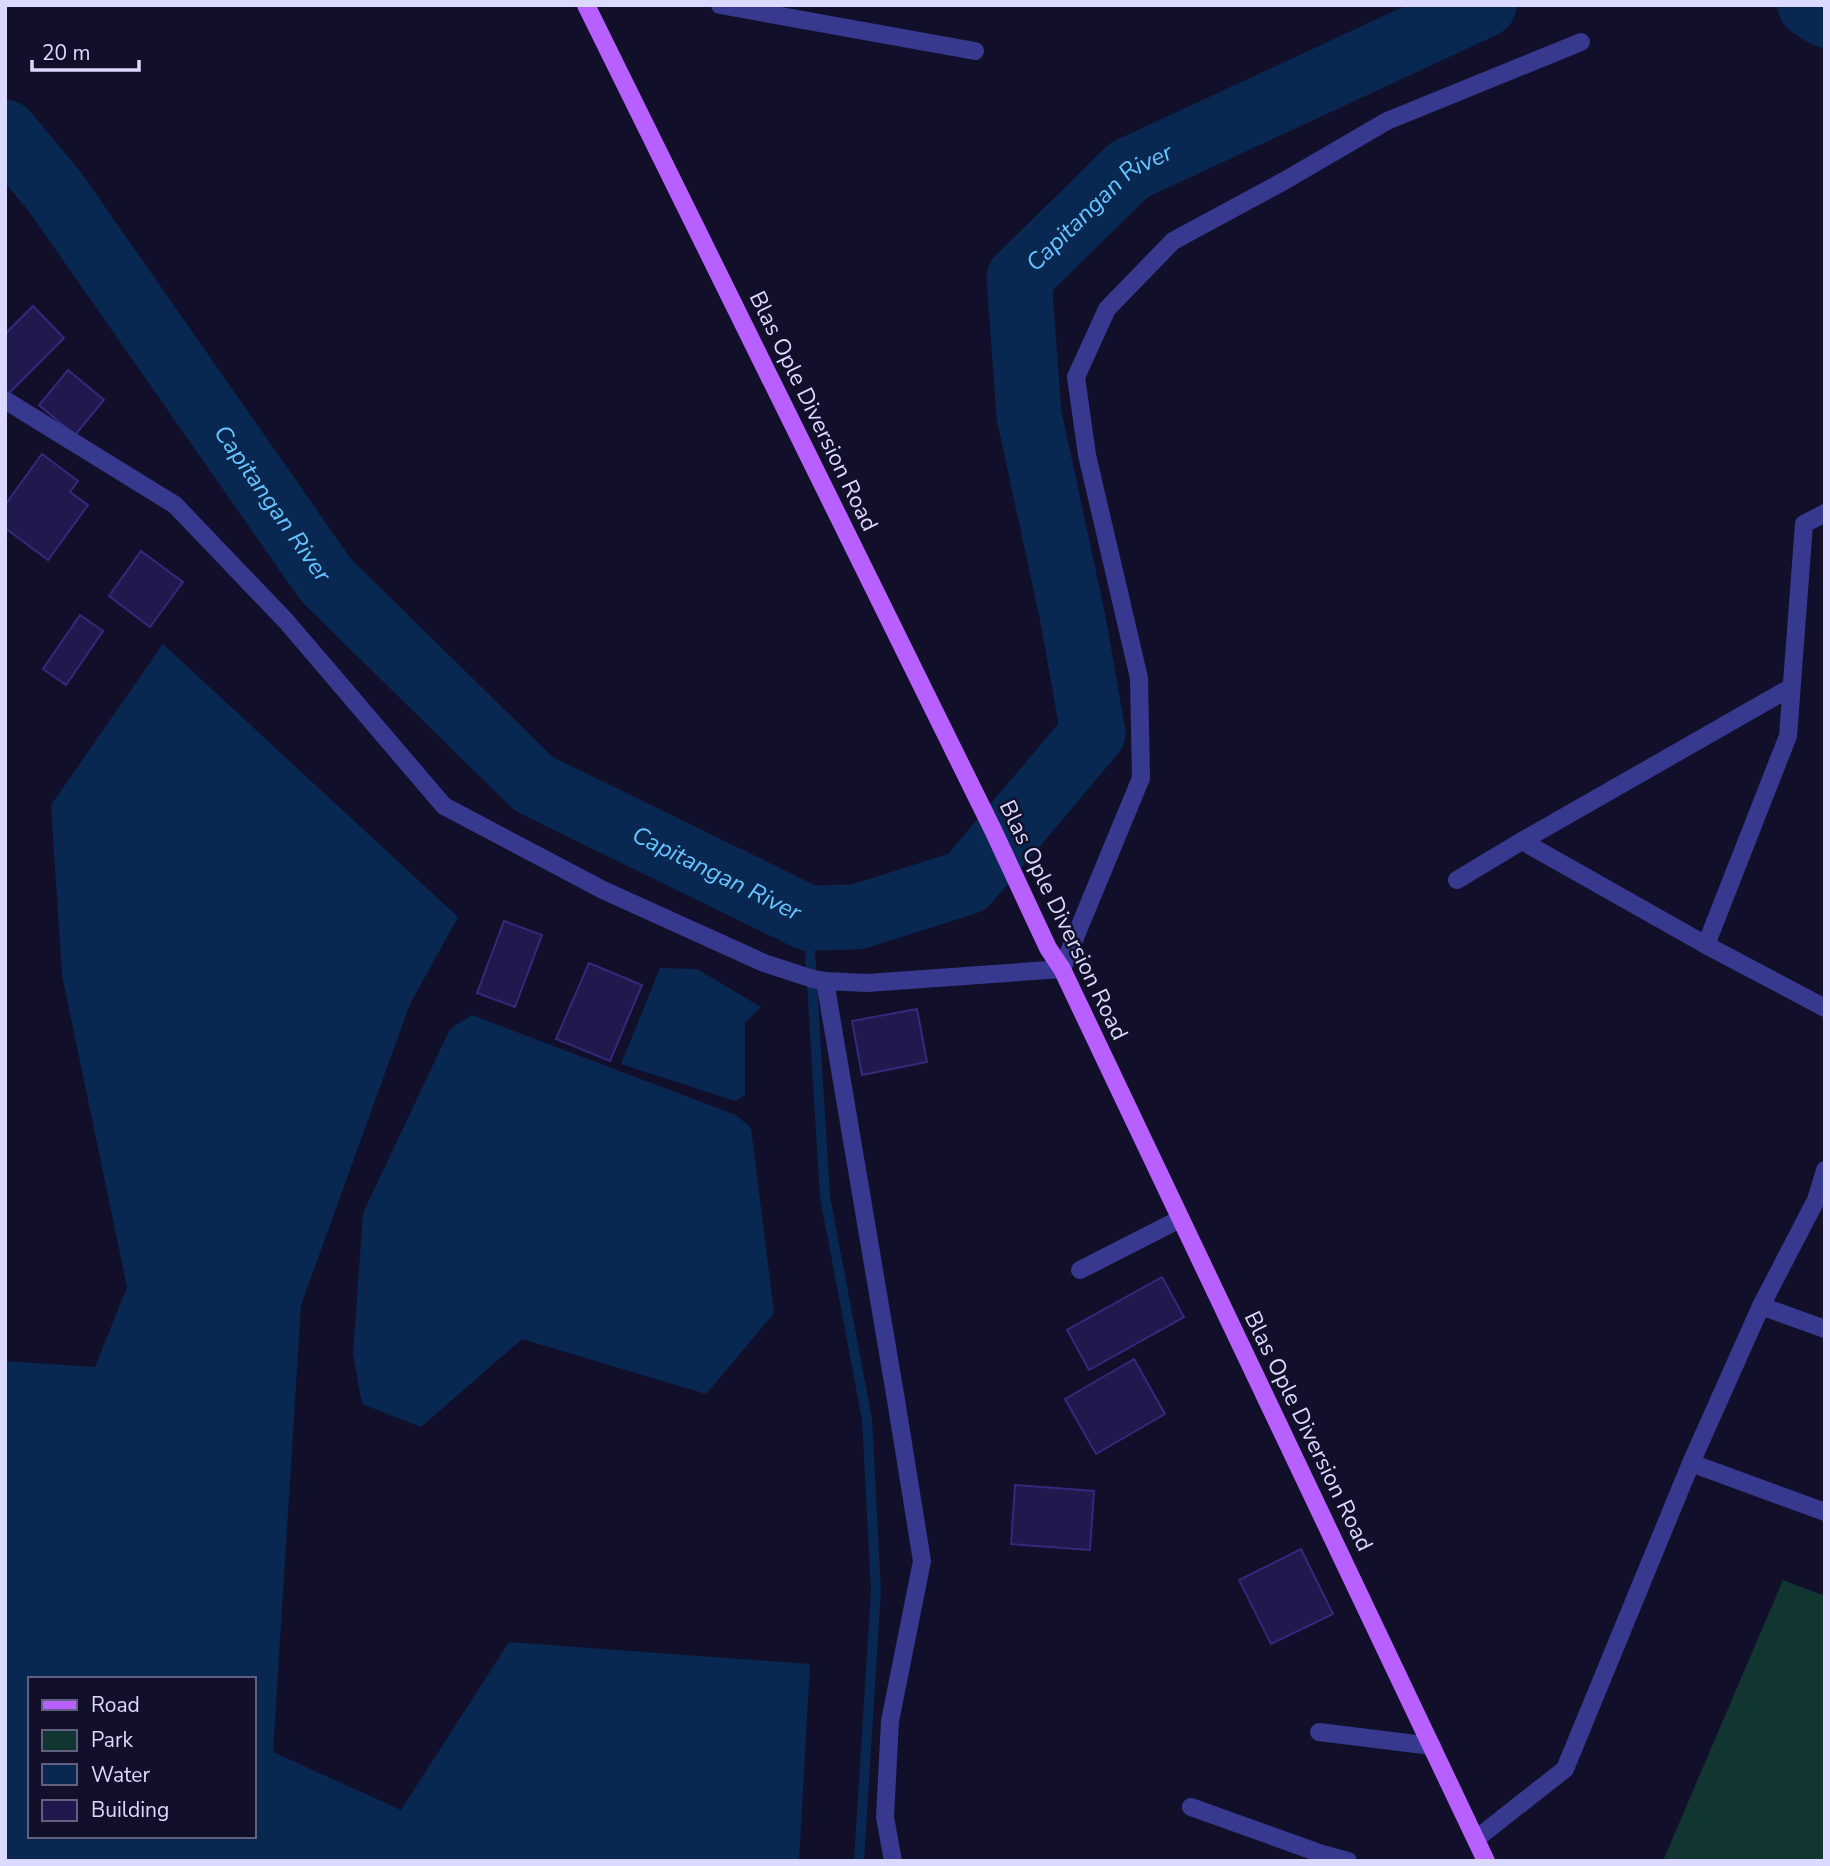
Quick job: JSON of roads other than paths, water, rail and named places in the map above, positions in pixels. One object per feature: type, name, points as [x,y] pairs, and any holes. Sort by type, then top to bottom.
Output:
[{"type":"main road","name":"Blas Ople Diversion Road","points":[[586,5],[993,830],[1048,948],[1062,969],[1486,1861]]},
{"type":"street","points":[[720,5],[975,51]]},
{"type":"street","points":[[5,400],[175,505],[286,621],[444,806],[603,890],[764,963],[819,980],[867,983],[1062,969],[1141,778],[1139,678],[1087,454],[1076,377],[1107,309],[1173,241],[1387,121],[1581,42]]},
{"type":"street","points":[[1706,945],[1788,736],[1804,524],[1825,513]]},
{"type":"street","points":[[1457,880],[1790,688]]},
{"type":"street","points":[[1522,841],[1706,945],[1825,1008]]},
{"type":"street","points":[[819,980],[898,1413],[922,1561],[890,1721],[885,1817],[893,1861]]},
{"type":"street","points":[[1476,1839],[1565,1769],[1691,1463],[1761,1306],[1816,1200],[1825,1170]]},
{"type":"street","points":[[1080,1270],[1180,1219]]},
{"type":"street","points":[[1761,1306],[1825,1329]]},
{"type":"street","points":[[1691,1463],[1825,1512]]},
{"type":"street","points":[[1319,1732],[1432,1746]]},
{"type":"street","points":[[1191,1807],[1348,1861]]},
{"type":"water","points":[[163,644],[458,917],[410,1004],[301,1305],[273,1752],[401,1810],[509,1642],[810,1664],[799,1861],[5,1861],[5,1361],[95,1367],[127,1287],[62,975],[51,805]]},
{"type":"water","points":[[660,968],[697,969],[761,1007],[745,1023],[745,1095],[735,1101],[621,1064]]},
{"type":"water","points":[[472,1015],[736,1115],[751,1128],[774,1313],[706,1394],[522,1339],[421,1427],[362,1404],[353,1354],[363,1213],[450,1029]]},
{"type":"waterway","name":"Capitangan River","points":[[5,132],[55,192],[326,580],[534,784],[808,918],[857,917],[967,882],[1093,733],[1073,619],[1029,415],[1019,278],[1129,170],[1484,5]]},
{"type":"waterway","name":"Capitangan River","points":[[1810,5],[1825,15]]},
{"type":"waterway","points":[[808,918],[825,1197],[867,1419],[876,1591],[859,1861]]}]
